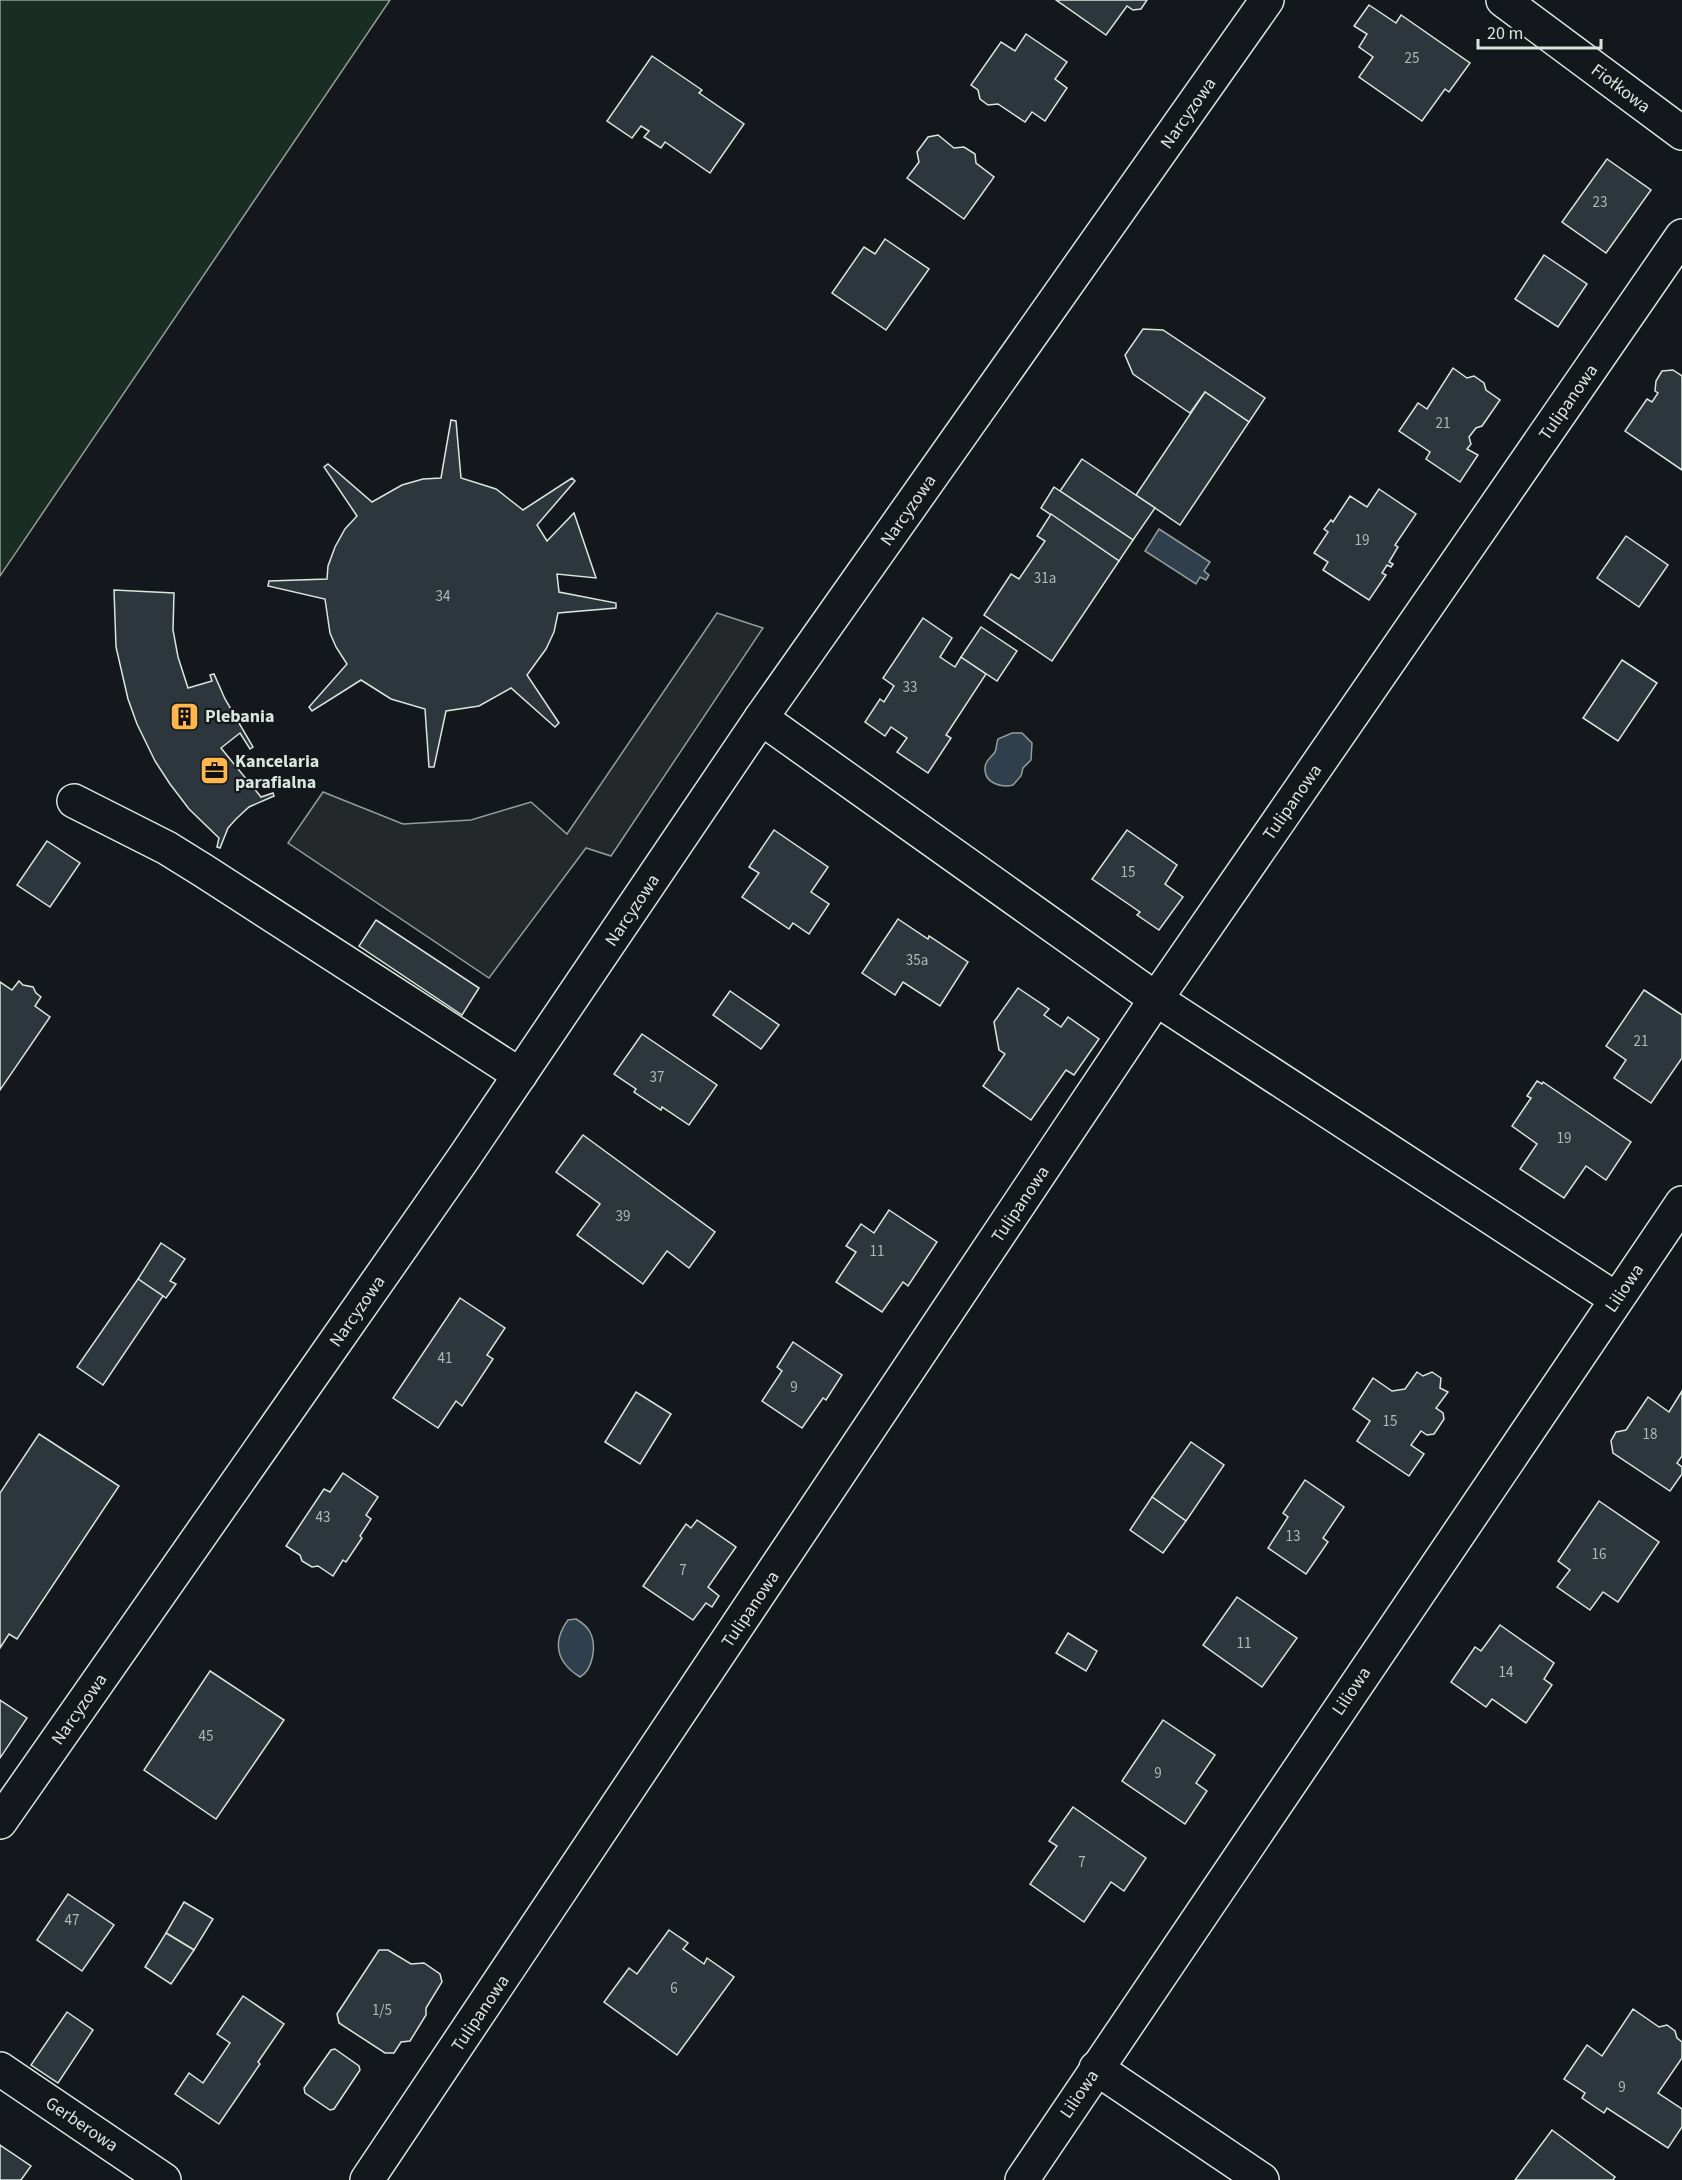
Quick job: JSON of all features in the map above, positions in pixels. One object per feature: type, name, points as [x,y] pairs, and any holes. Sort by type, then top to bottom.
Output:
[{"type":"street","name":"Narcyzowa","points":[[0,1822],[520,1075],[761,718],[1267,0]]},
{"type":"street","name":"Fiołkowa","points":[[1503,0],[1682,133]]},
{"type":"street","name":"Tulipanowa","points":[[367,2180],[1156,999],[1682,236]]},
{"type":"street","points":[[761,718],[1156,999],[1616,1299]]},
{"type":"street","points":[[74,801],[167,848],[520,1075]]},
{"type":"street","name":"Liliowa","points":[[1022,2180],[1682,1203]]},
{"type":"street","name":"Gerberowa","points":[[0,2068],[164,2180]]},
{"type":"street","points":[[1096,2068],[1262,2180]]},
{"type":"green space","points":[[0,0],[390,0],[0,576]]},
{"type":"shaded area","points":[[717,613],[763,628],[611,856],[586,848],[489,978],[288,843],[323,792],[403,824],[471,820],[531,802],[567,834]]},
{"type":"water","points":[[1159,529],[1210,562],[1204,571],[1209,575],[1206,580],[1200,577],[1196,584],[1145,551]]},
{"type":"water","points":[[1012,733],[1022,733],[1032,743],[1031,760],[1023,768],[1021,776],[1013,785],[1003,786],[990,781],[985,773],[985,765],[995,752],[998,739]]},
{"type":"water","points":[[576,1619],[589,1630],[593,1644],[591,1663],[580,1677],[561,1658],[558,1644],[568,1620]]},
{"type":"building","points":[[1056,0],[1147,0],[1141,9],[1133,10],[1127,6],[1106,35]]},
{"type":"building","points":[[1369,5],[1396,23],[1401,15],[1470,63],[1449,92],[1445,89],[1422,121],[1359,77],[1373,57],[1359,47],[1367,34],[1354,26]]},
{"type":"building","points":[[1026,34],[1067,62],[1055,79],[1067,88],[1045,121],[1032,112],[1025,122],[998,104],[988,105],[980,99],[978,90],[971,85],[1001,42],[1015,51]]},
{"type":"building","points":[[652,56],[702,90],[699,93],[744,124],[710,173],[665,142],[661,148],[644,137],[649,131],[641,126],[632,138],[607,121]]},
{"type":"building","points":[[938,135],[954,148],[964,147],[975,154],[976,163],[994,177],[964,219],[907,178],[919,162],[917,152],[928,137]]},
{"type":"building","points":[[1607,159],[1651,190],[1606,253],[1562,222]]},
{"type":"building","points":[[885,239],[929,269],[886,330],[832,293],[864,247],[875,254]]},
{"type":"building","points":[[1544,255],[1587,284],[1558,327],[1515,299]]},
{"type":"building","points":[[1143,329],[1163,330],[1265,398],[1249,422],[1205,392],[1190,413],[1133,374],[1125,355]]},
{"type":"building","points":[[1453,368],[1467,378],[1474,376],[1484,383],[1486,390],[1500,400],[1482,426],[1476,428],[1469,437],[1471,444],[1467,449],[1478,455],[1460,482],[1426,459],[1430,452],[1399,431],[1418,403],[1427,409]]},
{"type":"building","points":[[1673,370],[1682,376],[1682,470],[1625,431],[1647,399],[1652,402],[1658,393],[1655,391],[1656,381],[1662,371]]},
{"type":"building","points":[[1205,392],[1249,422],[1180,525],[1136,495]]},
{"type":"building","points":[[451,420],[456,421],[461,478],[496,489],[523,510],[572,478],[575,481],[537,525],[547,541],[574,513],[596,578],[557,574],[559,592],[616,603],[616,608],[558,613],[554,632],[546,649],[527,675],[559,723],[555,727],[511,688],[479,706],[446,711],[434,767],[429,767],[425,709],[391,699],[361,680],[312,711],[309,707],[347,664],[330,633],[325,599],[268,586],[269,581],[327,579],[328,566],[335,547],[345,529],[357,516],[324,467],[328,464],[372,502],[402,485],[423,479],[441,478]]},
{"type":"building","points":[[1082,459],[1155,508],[1133,540],[1060,491]]},
{"type":"building","points":[[1054,487],[1133,540],[1119,561],[1041,508]]},
{"type":"building","points":[[1379,489],[1416,514],[1395,545],[1398,547],[1389,562],[1393,564],[1391,567],[1387,565],[1382,573],[1386,575],[1369,600],[1323,570],[1328,562],[1314,553],[1328,532],[1324,529],[1331,520],[1333,522],[1350,496],[1367,507]]},
{"type":"building","points":[[1051,514],[1119,561],[1052,661],[984,615],[1011,574],[1019,579],[1045,541],[1037,536]]},
{"type":"building","points":[[1626,536],[1668,565],[1639,607],[1597,578]]},
{"type":"building","name":"Plebania","points":[[114,590],[174,593],[173,630],[178,657],[188,688],[212,681],[210,675],[214,674],[225,699],[253,747],[250,749],[240,733],[221,748],[261,797],[273,793],[274,796],[249,807],[236,819],[228,828],[220,848],[217,847],[219,838],[189,809],[170,784],[155,761],[137,724],[128,699],[116,647]]},
{"type":"building","points":[[923,618],[952,638],[940,657],[955,667],[961,657],[986,674],[946,735],[951,738],[928,773],[897,752],[907,738],[891,727],[885,736],[865,722],[880,699],[884,702],[894,686],[883,678]]},
{"type":"building","points":[[981,627],[1017,651],[997,681],[961,657]]},
{"type":"building","points":[[1622,660],[1657,683],[1618,741],[1583,718]]},
{"type":"building","points":[[774,830],[828,867],[811,892],[829,904],[809,934],[793,923],[789,929],[742,897],[759,873],[749,867]]},
{"type":"building","points":[[1127,830],[1177,865],[1165,884],[1183,897],[1159,930],[1137,915],[1140,912],[1092,879]]},
{"type":"building","points":[[47,841],[80,863],[50,907],[17,885]]},
{"type":"building","points":[[898,919],[968,962],[940,1006],[903,982],[895,995],[862,973]]},
{"type":"building","points":[[376,920],[479,988],[462,1015],[359,946]]},
{"type":"building","points":[[19,981],[23,985],[33,987],[41,997],[35,1006],[50,1017],[0,1090],[0,982],[12,990]]},
{"type":"building","points":[[1018,988],[1049,1009],[1044,1015],[1061,1027],[1068,1017],[1099,1039],[1074,1075],[1066,1070],[1031,1120],[983,1086],[1005,1054],[999,1050],[994,1022]]},
{"type":"building","points":[[1644,990],[1682,1015],[1682,1058],[1651,1103],[1614,1078],[1626,1060],[1606,1046]]},
{"type":"building","points":[[730,991],[779,1025],[761,1049],[713,1015]]},
{"type":"building","points":[[642,1034],[717,1085],[689,1125],[634,1092],[636,1089],[614,1074]]},
{"type":"building","points":[[1537,1081],[1542,1084],[1543,1082],[1631,1142],[1606,1180],[1586,1166],[1564,1198],[1520,1169],[1537,1144],[1512,1126],[1531,1098],[1527,1096]]},
{"type":"building","points":[[583,1135],[715,1232],[689,1268],[667,1251],[643,1284],[577,1235],[600,1204],[556,1172]]},
{"type":"building","points":[[889,1210],[937,1242],[908,1286],[903,1282],[882,1312],[836,1282],[856,1252],[846,1246],[861,1224],[874,1233]]},
{"type":"building","points":[[161,1243],[185,1259],[170,1281],[176,1284],[166,1298],[138,1279]]},
{"type":"building","points":[[138,1279],[163,1296],[103,1385],[77,1367]]},
{"type":"building","points":[[460,1298],[505,1328],[487,1355],[493,1359],[462,1406],[456,1401],[438,1428],[393,1398]]},
{"type":"building","points":[[793,1342],[842,1375],[826,1400],[823,1398],[802,1428],[762,1401],[782,1371],[777,1367]]},
{"type":"building","points":[[1417,1372],[1423,1376],[1432,1372],[1441,1378],[1440,1388],[1448,1392],[1436,1408],[1443,1413],[1444,1419],[1434,1434],[1427,1435],[1421,1431],[1411,1445],[1424,1454],[1409,1476],[1357,1441],[1370,1421],[1353,1409],[1373,1378],[1392,1391],[1405,1389]]},
{"type":"building","points":[[1682,1391],[1682,1456],[1677,1463],[1682,1467],[1682,1474],[1670,1491],[1613,1453],[1611,1441],[1616,1432],[1626,1430],[1648,1397],[1669,1412]]},
{"type":"building","points":[[636,1392],[671,1414],[640,1464],[605,1442]]},
{"type":"building","points":[[39,1434],[119,1486],[17,1639],[9,1634],[0,1648],[0,1493]]},
{"type":"building","points":[[1191,1442],[1224,1465],[1186,1521],[1152,1497]]},
{"type":"building","points":[[343,1473],[378,1497],[366,1515],[371,1519],[360,1536],[362,1538],[346,1562],[343,1560],[333,1576],[318,1566],[312,1567],[302,1561],[300,1555],[286,1546],[324,1489],[330,1492]]},
{"type":"building","points":[[1305,1480],[1344,1507],[1323,1538],[1328,1542],[1306,1574],[1268,1548],[1288,1517],[1283,1513]]},
{"type":"building","points":[[1152,1497],[1186,1521],[1163,1553],[1130,1530]]},
{"type":"building","points":[[1599,1501],[1659,1542],[1618,1602],[1603,1592],[1590,1610],[1557,1587],[1570,1570],[1558,1561]]},
{"type":"building","points":[[697,1520],[736,1547],[708,1587],[719,1596],[712,1607],[706,1603],[693,1620],[643,1586],[686,1524],[691,1528]]},
{"type":"building","points":[[1237,1597],[1297,1638],[1262,1687],[1203,1645]]},
{"type":"building","points":[[1500,1625],[1554,1663],[1544,1679],[1552,1685],[1526,1723],[1492,1699],[1486,1707],[1451,1682],[1475,1647],[1481,1651]]},
{"type":"building","points":[[1068,1633],[1097,1651],[1086,1671],[1056,1653]]},
{"type":"building","points":[[210,1671],[284,1720],[216,1819],[144,1770]]},
{"type":"building","points":[[0,1700],[27,1718],[0,1758]]},
{"type":"building","points":[[1163,1720],[1215,1755],[1196,1783],[1207,1791],[1185,1824],[1122,1781]]},
{"type":"building","points":[[1073,1807],[1146,1858],[1124,1891],[1111,1882],[1084,1922],[1030,1884],[1057,1846],[1049,1841]]},
{"type":"building","points":[[68,1894],[114,1925],[82,1971],[37,1940]]},
{"type":"building","points":[[184,1902],[213,1919],[194,1950],[166,1933]]},
{"type":"building","points":[[669,1930],[688,1943],[683,1949],[704,1964],[707,1958],[734,1977],[677,2055],[604,2002],[629,1968],[637,1974]]},
{"type":"building","points":[[166,1933],[194,1950],[171,1984],[145,1967]]},
{"type":"building","points":[[379,1950],[388,1950],[411,1964],[424,1963],[440,1974],[442,1982],[410,2041],[401,2042],[394,2053],[385,2053],[339,2023],[337,2014]]},
{"type":"building","points":[[243,1996],[284,2024],[219,2124],[175,2094],[189,2073],[203,2083],[230,2043],[217,2034]]},
{"type":"building","points":[[1633,2009],[1659,2027],[1667,2025],[1675,2031],[1677,2038],[1682,2042],[1682,2058],[1658,2093],[1682,2109],[1682,2127],[1668,2148],[1607,2108],[1604,2113],[1582,2098],[1585,2093],[1564,2079],[1587,2045],[1602,2056]]},
{"type":"building","points":[[67,2012],[93,2030],[58,2083],[31,2065]]},
{"type":"building","points":[[335,2049],[359,2066],[360,2070],[334,2109],[330,2110],[305,2093],[304,2088],[331,2050]]},
{"type":"building","points":[[1552,2130],[1615,2177],[1613,2180],[1515,2180]]},
{"type":"building","points":[[0,2145],[31,2166],[21,2180],[0,2180]]},
{"type":"place","name":"Plebania","points":[[184,716]]},
{"type":"place","name":"Kancelaria parafialna","points":[[214,771]]}]
